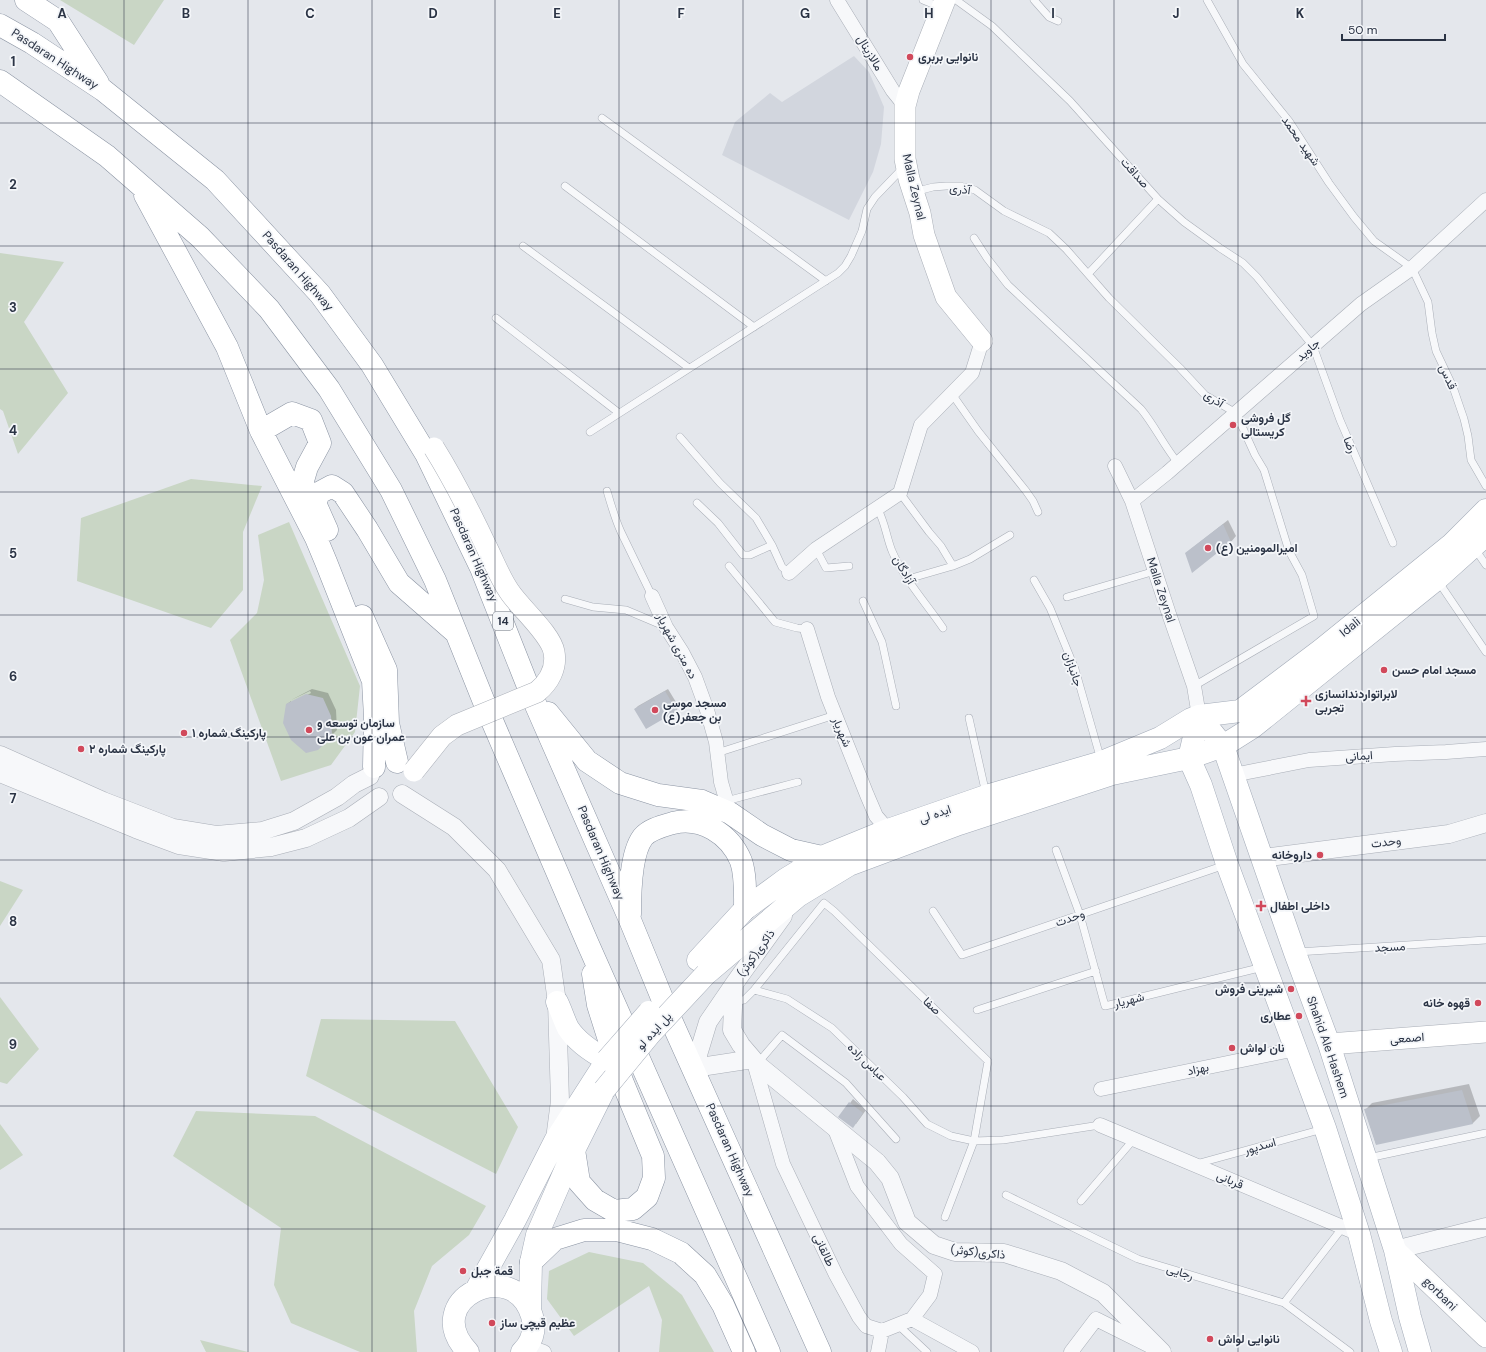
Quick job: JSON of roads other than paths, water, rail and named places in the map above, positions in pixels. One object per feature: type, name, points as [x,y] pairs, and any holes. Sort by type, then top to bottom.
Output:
[{"type":"main road","points":[[26,0],[58,22],[103,90]]},
{"type":"main road","name":"Malla Zeynal","points":[[948,3],[911,84],[904,106],[905,159],[909,179],[920,213],[924,235],[946,298],[982,341]]},
{"type":"main road","name":"Pasdaran Highway","points":[[0,25],[32,43],[103,90],[215,180],[320,294],[372,365],[426,454],[481,568],[531,694],[630,920],[671,1020],[694,1068],[820,1352]]},
{"type":"main road","points":[[0,81],[107,156],[200,237],[269,309],[329,389],[391,490],[435,580],[490,717],[588,944],[769,1352]]},
{"type":"main road","points":[[139,184],[227,347],[261,431],[316,538],[373,681],[375,717],[372,772]]},
{"type":"main road","points":[[261,431],[292,413],[311,420],[320,443],[308,467],[302,484],[315,503],[330,536],[386,670],[388,723],[405,776],[442,736],[457,725],[538,692],[544,686],[553,671],[555,662],[551,642],[508,591],[448,470],[434,448],[409,426]]},
{"type":"main road","points":[[315,503],[318,492],[332,486],[343,493],[367,529],[399,583],[457,634]]},
{"type":"main road","name":"Idali","points":[[1199,716],[1240,711],[1321,650],[1452,544],[1486,510]]},
{"type":"main road","name":"Idali","points":[[1189,758],[1222,746],[1253,727],[1437,579],[1479,540]]},
{"type":"main road","points":[[531,694],[587,760],[620,783],[658,795],[728,807],[762,835],[791,850],[822,857]]},
{"type":"main road","points":[[1199,716],[1189,758],[1201,785],[1227,864],[1325,1128],[1351,1231],[1391,1352]]},
{"type":"main road","name":"Shahid Ale Hashem","points":[[1199,716],[1222,746],[1295,953],[1329,1044],[1394,1250],[1420,1352]]},
{"type":"main road","name":"ایده لی","points":[[702,967],[746,909],[786,879],[822,857],[888,830],[986,796],[1102,762],[1160,738],[1191,719],[1199,716]]},
{"type":"main road","name":"ایده لی","points":[[702,967],[798,896],[849,865],[959,824],[1112,774],[1189,758]]},
{"type":"main road","points":[[630,920],[631,877],[639,845],[643,837],[658,827],[677,822],[698,822],[715,829],[730,843],[740,861],[744,881],[746,909]]},
{"type":"main road","points":[[564,1145],[579,1182],[594,1200],[614,1211],[633,1209],[647,1197],[654,1178],[653,1156],[622,1081],[598,1005],[588,944]]},
{"type":"main road","name":"پل ایده لو","points":[[564,1145],[607,1060],[702,967]]},
{"type":"main road","name":"پل ایده لو","points":[[564,1145],[604,1090],[702,967]]},
{"type":"main road","points":[[557,1002],[568,1028],[578,1040],[592,1052],[607,1060]]},
{"type":"main road","name":"اصمعی","points":[[1329,1044],[1486,1032]]},
{"type":"main road","points":[[476,1290],[515,1220],[564,1145]]},
{"type":"main road","points":[[531,1350],[534,1335],[534,1322],[530,1309],[531,1269],[537,1235],[564,1145]]},
{"type":"main road","points":[[490,1265],[496,1274],[507,1282],[520,1282],[555,1239],[584,1230],[617,1230],[652,1239],[681,1252],[705,1276],[723,1304],[744,1352]]},
{"type":"main road","name":"gorbani","points":[[1394,1250],[1486,1337]]},
{"type":"main road","points":[[468,1352],[454,1332],[454,1316],[458,1306],[465,1297],[476,1290],[488,1286],[501,1287],[512,1290],[522,1298],[530,1309]]},
{"type":"street","name":"مالازینال","points":[[837,0],[893,91],[904,106]]},
{"type":"street","name":"جاوید","points":[[1132,501],[1361,304],[1412,268],[1486,200]]},
{"type":"street","points":[[789,573],[816,549],[900,493],[921,425],[972,373],[982,341]]},
{"type":"street","name":"Malla Zeynal","points":[[1114,466],[1132,501],[1168,614],[1194,686],[1199,716]]},
{"type":"street","name":"ده متری شهریار","points":[[652,596],[666,627],[682,652],[695,677],[707,710],[716,742],[721,782],[728,807]]},
{"type":"street","name":"شهریار","points":[[806,629],[828,697],[876,816],[888,830]]},
{"type":"street","name":"ایمانی","points":[[1233,775],[1309,760],[1486,749]]},
{"type":"street","points":[[0,756],[103,801],[173,828],[216,835],[262,831],[294,821],[337,797],[372,772],[379,763],[391,760],[497,870],[551,960],[557,1002],[560,1101],[564,1145]]},
{"type":"street","points":[[372,772],[371,788],[379,796],[391,799],[405,776]]},
{"type":"street","points":[[0,773],[107,819],[179,845],[224,852],[271,847],[306,838],[349,818],[379,796]]},
{"type":"street","name":"وحدت","points":[[1262,858],[1449,834],[1486,823]]},
{"type":"street","name":"ذاکری(کوثر)","points":[[798,896],[734,984],[732,1030],[741,1045],[755,1062],[877,1162],[890,1178],[907,1222],[934,1245],[954,1252],[1004,1253],[1060,1271],[1103,1293],[1160,1351]]},
{"type":"street","points":[[734,984],[708,1022],[694,1068],[755,1062]]},
{"type":"street","name":"بهزاد","points":[[1101,1089],[1296,1049]]},
{"type":"street","name":"طالقانی","points":[[755,1062],[783,1164],[799,1199],[836,1275],[859,1317],[866,1326],[882,1331]]},
{"type":"street","name":"قربانی","points":[[1100,1125],[1351,1231]]},
{"type":"street","points":[[834,1127],[856,1186],[901,1244],[935,1274],[930,1295],[912,1319],[882,1331],[878,1352]]},
{"type":"street","points":[[1394,1250],[1486,1227]]},
{"type":"street","points":[[912,1319],[972,1352]]},
{"type":"street","points":[[1071,1352],[1096,1319],[1160,1351]]},
{"type":"lane","name":"صداقت","points":[[923,0],[948,3],[992,26],[1070,101],[1158,199],[1184,222],[1243,263],[1257,277],[1313,346]]},
{"type":"lane","points":[[1034,0],[1049,16],[1058,21]]},
{"type":"lane","name":"شهید محمد","points":[[1207,0],[1243,64],[1289,121],[1329,183],[1354,217],[1374,241],[1412,268]]},
{"type":"lane","points":[[602,118],[826,281]]},
{"type":"lane","points":[[590,432],[838,273],[845,266],[851,256],[862,231],[867,209],[875,197],[899,172],[905,159]]},
{"type":"lane","points":[[565,186],[754,326]]},
{"type":"lane","name":"آذری","points":[[914,192],[933,187],[946,186],[960,186],[975,190],[1004,211],[1049,233],[1066,249],[1109,298],[1180,368],[1205,395],[1236,413],[1255,456],[1264,470],[1289,551],[1302,575],[1314,616],[1194,686]]},
{"type":"lane","points":[[1088,274],[1158,199]]},
{"type":"lane","points":[[974,238],[1008,285],[1140,409],[1148,418],[1165,447],[1178,463]]},
{"type":"lane","points":[[523,246],[689,368]]},
{"type":"lane","name":"قدس","points":[[1412,268],[1428,302],[1436,351],[1453,388],[1464,418],[1471,460],[1486,486]]},
{"type":"lane","points":[[496,318],[619,413]]},
{"type":"lane","name":"رضا","points":[[1313,346],[1340,420],[1393,543]]},
{"type":"lane","points":[[952,394],[978,431],[1033,500],[1038,512]]},
{"type":"lane","points":[[680,436],[720,483],[756,518],[772,545],[782,567],[789,573]]},
{"type":"lane","points":[[607,491],[621,532],[652,596]]},
{"type":"lane","points":[[900,493],[941,546],[954,566]]},
{"type":"lane","points":[[698,503],[706,513],[718,523],[743,555],[755,553],[772,545]]},
{"type":"lane","name":"آزادگان","points":[[877,508],[883,517],[892,550],[908,579],[943,628]]},
{"type":"lane","points":[[908,579],[954,566],[970,559],[1010,535]]},
{"type":"lane","points":[[1479,540],[1486,565]]},
{"type":"lane","points":[[816,549],[826,568],[849,566]]},
{"type":"lane","points":[[729,566],[775,622],[806,629]]},
{"type":"lane","points":[[1067,597],[1155,571]]},
{"type":"lane","points":[[1437,579],[1486,652]]},
{"type":"lane","name":"جانبازان","points":[[1034,580],[1050,608],[1075,669],[1102,762]]},
{"type":"lane","points":[[565,599],[593,607],[626,610],[666,627]]},
{"type":"lane","points":[[863,601],[882,642],[896,706]]},
{"type":"lane","points":[[717,753],[835,715]]},
{"type":"lane","points":[[969,718],[986,796]]},
{"type":"lane","points":[[728,807],[798,782]]},
{"type":"lane","name":"شهریار","points":[[1056,850],[1080,915],[1105,1006],[1265,966]]},
{"type":"lane","name":"وحدت","points":[[933,911],[962,954],[1227,864]]},
{"type":"lane","name":"صفا","points":[[733,1002],[744,1000],[754,990],[824,902],[988,1061],[974,1141]]},
{"type":"lane","name":"مسجد","points":[[1295,953],[1486,940]]},
{"type":"lane","points":[[977,1010],[1096,971]]},
{"type":"lane","name":"عباس زاده","points":[[754,990],[787,999],[832,1028],[903,1097],[927,1124],[951,1136],[974,1141]]},
{"type":"lane","points":[[755,1062],[782,1034],[846,1083],[896,1139]]},
{"type":"lane","points":[[945,1217],[974,1141],[1004,1140],[1100,1125]]},
{"type":"lane","name":"اسدپور","points":[[1194,1165],[1325,1128]]},
{"type":"lane","points":[[1365,1158],[1486,1133]]},
{"type":"lane","points":[[1081,1202],[1134,1139]]},
{"type":"lane","name":"رجایی","points":[[1006,1195],[1138,1259],[1284,1303],[1350,1352]]},
{"type":"lane","points":[[1284,1303],[1351,1231]]},
{"type":"lane","points":[[898,1325],[927,1352]]},
{"type":"place","name":"نانوایی بربری","points":[[910,57]]},
{"type":"place","name":"گل فروشی کریستالی","points":[[1233,425]]},
{"type":"place","name":"امیرالمومنین (ع)","points":[[1208,548]]},
{"type":"place","name":"مسجد امام حسن","points":[[1384,670]]},
{"type":"place","name":"لابراتواردندانسازی تجربی","points":[[1306,701]]},
{"type":"place","name":"مسجد موسی بن جعفر(ع)","points":[[655,710]]},
{"type":"place","name":"سازمان توسعه و عمران عون بن علی","points":[[309,730]]},
{"type":"place","name":"پارکینگ شماره ۱","points":[[184,733]]},
{"type":"place","name":"پارکینگ شماره ۲","points":[[81,749]]},
{"type":"place","name":"داروخانه","points":[[1320,855]]},
{"type":"place","name":"داخلی اطفال","points":[[1261,906]]},
{"type":"place","name":"شیرینی فروش","points":[[1291,989]]},
{"type":"place","name":"قهوه خانه","points":[[1478,1003]]},
{"type":"place","name":"عطاری","points":[[1299,1016]]},
{"type":"place","name":"نان لواش","points":[[1232,1048]]},
{"type":"place","name":"قمة جبل","points":[[463,1271]]},
{"type":"place","name":"عظیم قیچی ساز","points":[[492,1323]]},
{"type":"place","name":"نانوایی لواش","points":[[1210,1339]]}]
